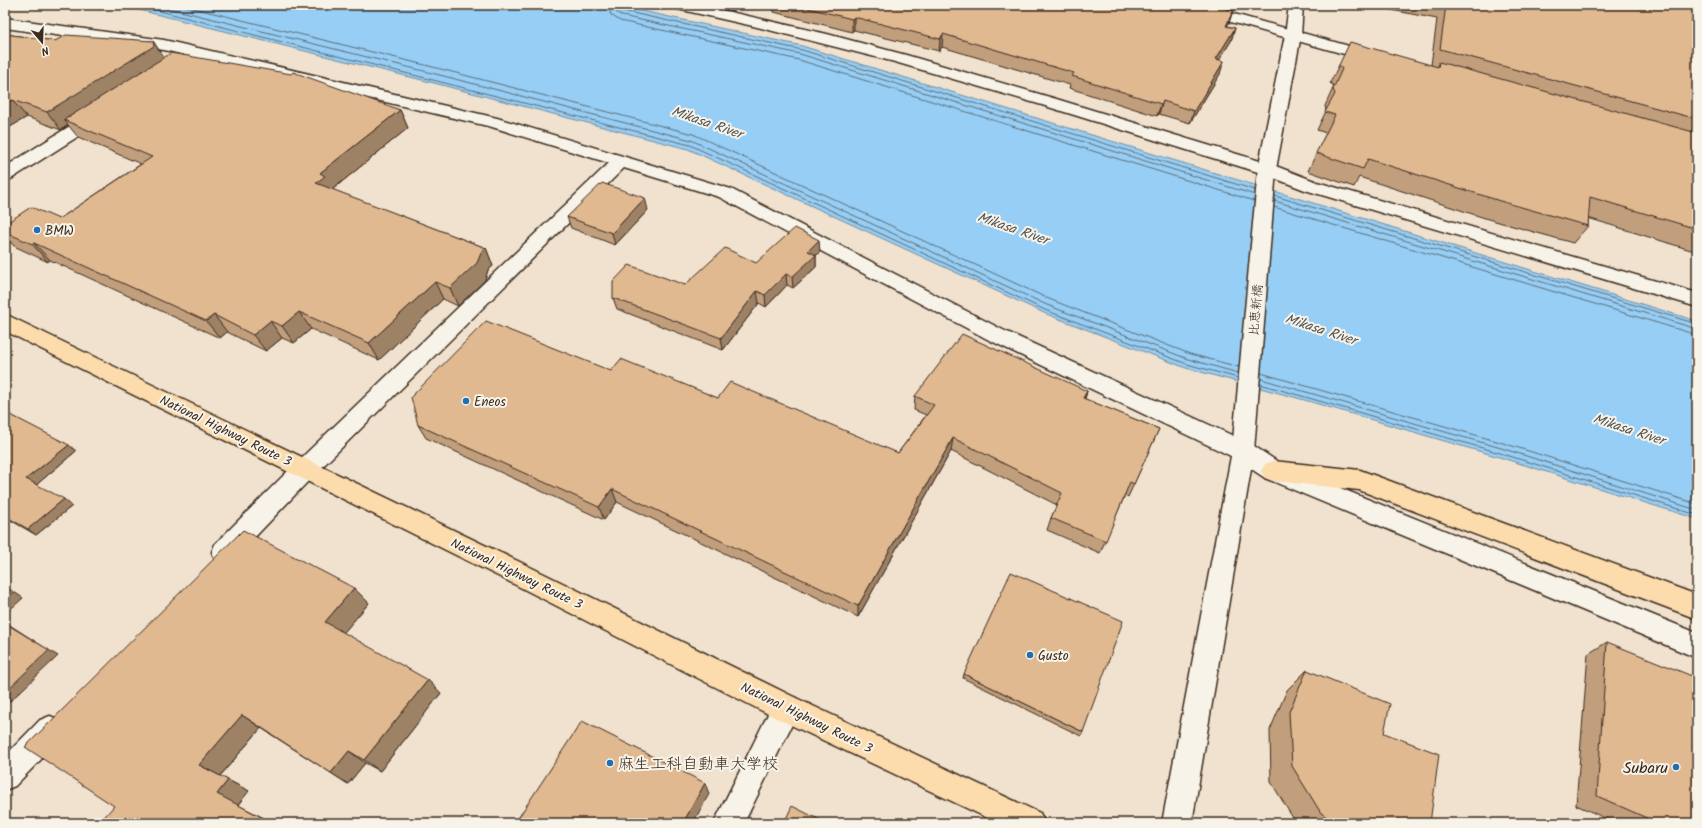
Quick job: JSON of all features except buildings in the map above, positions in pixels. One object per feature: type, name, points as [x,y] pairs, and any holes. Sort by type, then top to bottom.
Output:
[{"type":"highway","name":"National Highway Route 3","points":[[5,322],[786,708],[1030,823]]},
{"type":"highway","points":[[1273,470],[1360,480],[1697,607]]},
{"type":"street","points":[[678,5],[755,14],[1267,169],[1310,186],[1697,300]]},
{"type":"street","points":[[1186,5],[1392,63]]},
{"type":"street","name":"比恵新橋","points":[[1177,823],[1243,451],[1267,169],[1292,35],[1296,5]]},
{"type":"street","points":[[5,23],[164,45],[197,52],[497,123],[725,193],[996,335],[1243,451],[1273,470],[1697,646]]},
{"type":"street","points":[[177,65],[197,52]]},
{"type":"street","points":[[5,175],[111,107]]},
{"type":"street","points":[[211,565],[305,469],[620,162]]},
{"type":"street","points":[[729,823],[786,708]]},
{"type":"street","points":[[5,776],[66,713]]},
{"type":"water","name":"Mikasa River","points":[[119,5],[615,5],[802,46],[1697,321],[1697,519],[1499,457],[1301,399],[1186,368],[1044,313],[688,149],[426,81]]},
{"type":"place","name":"BMW","points":[[37,230]]},
{"type":"place","name":"Eneos","points":[[466,401]]},
{"type":"place","name":"Gusto","points":[[1030,655]]},
{"type":"place","name":"麻生工科自動車大学校","points":[[610,763]]},
{"type":"place","name":"Subaru","points":[[1676,767]]}]
